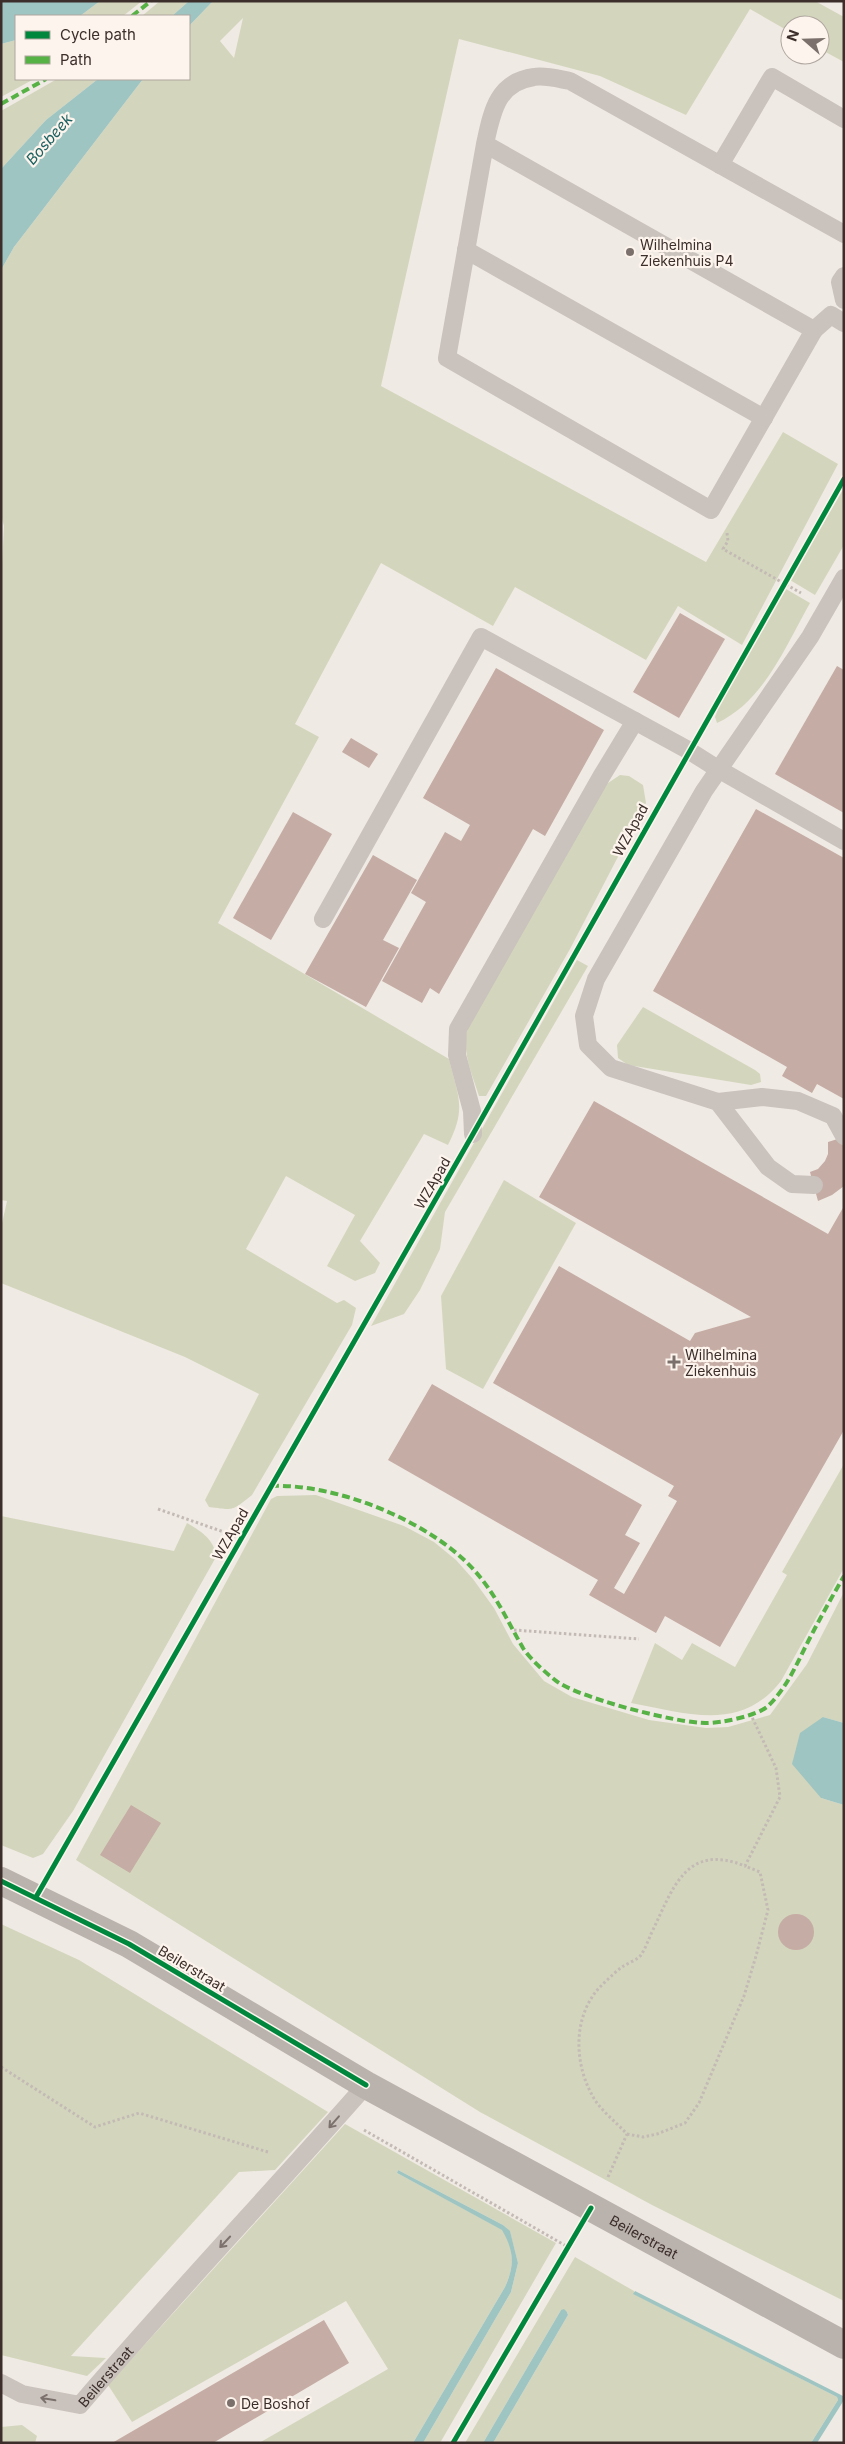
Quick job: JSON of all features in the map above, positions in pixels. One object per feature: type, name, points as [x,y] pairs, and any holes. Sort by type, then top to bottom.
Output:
[{"type":"street","name":"Beilerstraat","points":[[1,1881],[129,1944],[366,2085],[844,2345]]},
{"type":"lane","points":[[844,234],[570,81],[535,77],[509,86],[492,111],[447,358],[711,510],[814,330],[831,315],[844,323]]},
{"type":"lane","points":[[720,166],[772,77],[844,119]]},
{"type":"lane","points":[[486,144],[814,330]]},
{"type":"lane","points":[[466,250],[764,418]]},
{"type":"lane","points":[[844,276],[840,282],[844,300]]},
{"type":"lane","points":[[844,578],[810,637],[718,770],[596,978],[584,1016],[588,1045],[611,1068],[718,1102],[762,1097],[798,1101],[833,1116],[844,1136]]},
{"type":"lane","points":[[323,919],[481,638],[688,750],[718,770],[844,841]]},
{"type":"lane","points":[[473,1134],[472,1112],[457,1055],[458,1029],[591,794],[635,721]]},
{"type":"lane","points":[[718,1102],[768,1167],[792,1184],[814,1186]]},
{"type":"lane","name":"Beilerstraat","points":[[1,2383],[22,2394],[80,2405],[156,2317],[300,2162],[366,2085]]},
{"type":"path","points":[[711,510],[727,534],[728,541],[723,549],[827,607]]},
{"type":"path","points":[[779,591],[788,576]]},
{"type":"path","points":[[158,1510],[241,1538]]},
{"type":"path","points":[[514,1630],[638,1639]]},
{"type":"path","points":[[745,1866],[780,1797],[776,1768],[751,1715]]},
{"type":"path","points":[[726,1858],[745,1866],[760,1872],[768,1910],[744,1996],[710,2079],[699,2103],[685,2123],[650,2136],[643,2137],[627,2134],[592,2096],[585,2080],[579,2052],[580,2025],[585,2010],[598,1989],[621,1968],[640,1956],[685,1870],[705,1860],[726,1858]]},
{"type":"path","points":[[1,2067],[95,2127],[139,2113],[300,2162]]},
{"type":"path","points":[[340,2116],[568,2247]]},
{"type":"path","points":[[563,2256],[591,2208],[627,2134]]},
{"type":"green space","points":[[100,1],[142,1],[124,15],[81,15]]},
{"type":"green space","points":[[160,1],[189,1],[173,15],[143,15]]},
{"type":"green space","points":[[213,1],[815,1],[844,17],[844,62],[830,54],[830,15],[780,15],[780,26],[750,9],[686,115],[600,76],[459,39],[381,386],[706,562],[783,432],[838,464],[742,645],[678,606],[646,660],[515,587],[493,626],[381,563],[295,724],[319,737],[218,923],[449,1059],[458,1093],[459,1111],[454,1132],[448,1145],[424,1134],[360,1241],[380,1263],[375,1273],[355,1281],[327,1266],[355,1215],[286,1176],[246,1249],[337,1303],[344,1300],[356,1308],[352,1325],[252,1495],[236,1507],[228,1509],[209,1507],[205,1500],[259,1394],[185,1357],[1,1283],[1,1228],[7,1201],[1,1200],[1,585],[4,526],[1,515],[1,270],[14,247],[142,80],[190,80],[190,25]],"holes":[[[243,18],[234,58],[220,41]]]},
{"type":"green space","points":[[15,40],[15,80],[32,80],[1,97],[1,44]]},
{"type":"green space","points":[[55,80],[97,80],[46,120],[1,169],[1,111]]},
{"type":"green space","points":[[844,488],[844,545],[815,595],[790,580]]},
{"type":"green space","points":[[786,589],[810,603],[782,654],[761,687],[734,714],[717,723],[715,717],[719,706]]},
{"type":"green space","points":[[620,775],[629,776],[643,785],[646,803],[570,949],[486,1096],[479,1096],[467,1054],[466,1037],[468,1028],[605,785]]},
{"type":"green space","points":[[577,960],[588,966],[445,1212],[440,1249],[420,1290],[404,1314],[371,1326]]},
{"type":"green space","points":[[643,1007],[755,1070],[760,1074],[761,1082],[751,1085],[628,1065],[618,1058],[617,1045]]},
{"type":"green space","points":[[504,1180],[576,1223],[483,1389],[446,1369],[441,1296]]},
{"type":"green space","points":[[844,1464],[844,1568],[781,1681],[765,1697],[748,1708],[730,1713],[712,1715],[692,1714],[631,1703],[655,1643],[682,1660],[692,1643],[735,1667],[787,1575],[782,1572]]},
{"type":"green space","points":[[316,1495],[404,1526],[434,1542],[456,1560],[473,1579],[494,1608],[513,1644],[544,1681],[572,1697],[649,1720],[706,1728],[728,1727],[770,1715],[807,1664],[844,1592],[844,1723],[823,1717],[821,1798],[844,1805],[844,2301],[652,2205],[480,2112],[76,1860],[271,1499],[277,1496]]},
{"type":"green space","points":[[1,1516],[174,1551],[187,1523],[210,1541],[216,1557],[73,1811],[43,1854],[33,1858],[1,1845]]},
{"type":"green space","points":[[1,1924],[79,1960],[328,2112],[275,2170],[239,2172],[71,2356],[106,2358],[87,2376],[1,2355]]},
{"type":"green space","points":[[345,2124],[556,2243],[440,2443],[423,2443],[511,2292],[518,2263],[510,2232],[503,2225],[398,2170],[397,2173],[503,2230],[512,2258],[512,2265],[505,2287],[413,2443],[259,2443],[388,2369],[346,2301],[132,2422],[108,2385]]},
{"type":"green space","points":[[575,2257],[634,2291],[634,2294],[837,2397],[838,2400],[811,2443],[493,2443],[568,2315],[567,2312],[561,2310],[483,2443],[465,2443]]},
{"type":"green space","points":[[22,2425],[37,2436],[35,2443],[1,2443],[1,2427]]},
{"type":"water","points":[[1,1],[100,1],[81,15],[15,15],[15,40],[1,44]]},
{"type":"water","points":[[189,1],[213,1],[190,25],[190,15],[173,15]]},
{"type":"water","name":"Bosbeek","points":[[97,80],[142,80],[14,247],[1,270],[1,169],[46,120]]},
{"type":"water","points":[[823,1717],[844,1723],[844,1805],[821,1798],[792,1764],[800,1733]]},
{"type":"water","points":[[398,2170],[503,2225],[510,2231],[518,2263],[511,2292],[423,2443],[413,2443],[505,2287],[512,2265],[512,2258],[509,2245],[502,2230],[397,2173]]},
{"type":"water","points":[[635,2291],[843,2396],[844,2400],[817,2443],[811,2443],[838,2400],[837,2397],[633,2294]]},
{"type":"water","points":[[564,2309],[568,2315],[493,2443],[483,2443],[561,2310]]},
{"type":"building","points":[[680,613],[725,639],[679,718],[633,692]]},
{"type":"building","points":[[837,666],[844,670],[844,813],[775,774]]},
{"type":"building","points":[[496,668],[604,730],[545,836],[533,829],[439,994],[430,988],[422,1003],[382,981],[426,902],[411,893],[445,832],[461,841],[470,825],[423,798]]},
{"type":"building","points":[[351,738],[378,754],[369,768],[342,752]]},
{"type":"building","points":[[756,809],[844,858],[844,1099],[817,1084],[812,1093],[782,1076],[787,1067],[653,991]]},
{"type":"building","points":[[293,812],[332,834],[271,940],[233,918]]},
{"type":"building","points":[[373,855],[417,880],[383,940],[399,948],[366,1007],[305,974]]},
{"type":"building","name":"Wilhelmina Ziekenhuis","points":[[594,1101],[828,1234],[844,1206],[844,1430],[720,1647],[665,1616],[656,1633],[589,1595],[598,1580],[388,1460],[432,1384],[642,1505],[625,1535],[640,1543],[614,1588],[624,1594],[677,1501],[668,1496],[674,1486],[493,1383],[559,1266],[690,1341],[695,1333],[751,1317],[539,1197]]},
{"type":"building","points":[[844,1137],[844,1186],[832,1195],[818,1201],[810,1172],[818,1169],[825,1161],[828,1154],[828,1142]]},
{"type":"building","points":[[131,1805],[161,1823],[130,1873],[100,1855]]},
{"type":"building","points":[[796,1914],[808,1920],[814,1932],[808,1944],[796,1950],[784,1944],[778,1932],[784,1920]]},
{"type":"building","name":"De Boshof","points":[[324,2320],[349,2363],[213,2443],[112,2443]]},
{"type":"marked path","points":[[133,15],[151,1]]},
{"type":"marked path","points":[[1,104],[44,80]]},
{"type":"marked path","points":[[271,1486],[297,1487],[326,1492],[385,1510],[413,1524],[439,1540],[462,1558],[480,1577],[498,1603],[523,1648],[555,1680],[566,1687],[604,1701],[652,1714],[693,1722],[713,1723],[730,1720],[748,1716],[768,1706],[788,1681],[844,1576]]},
{"type":"cycle path","name":"WZApad","points":[[36,1897],[473,1134],[844,479]]},
{"type":"cycle path","points":[[1,1881],[129,1944],[366,2085]]},
{"type":"cycle path","points":[[453,2443],[591,2208]]},
{"type":"place","name":"Wilhelmina Ziekenhuis P4","points":[[630,252]]},
{"type":"place","name":"Wilhelmina Ziekenhuis","points":[[674,1362]]},
{"type":"place","name":"De Boshof","points":[[231,2403]]}]
